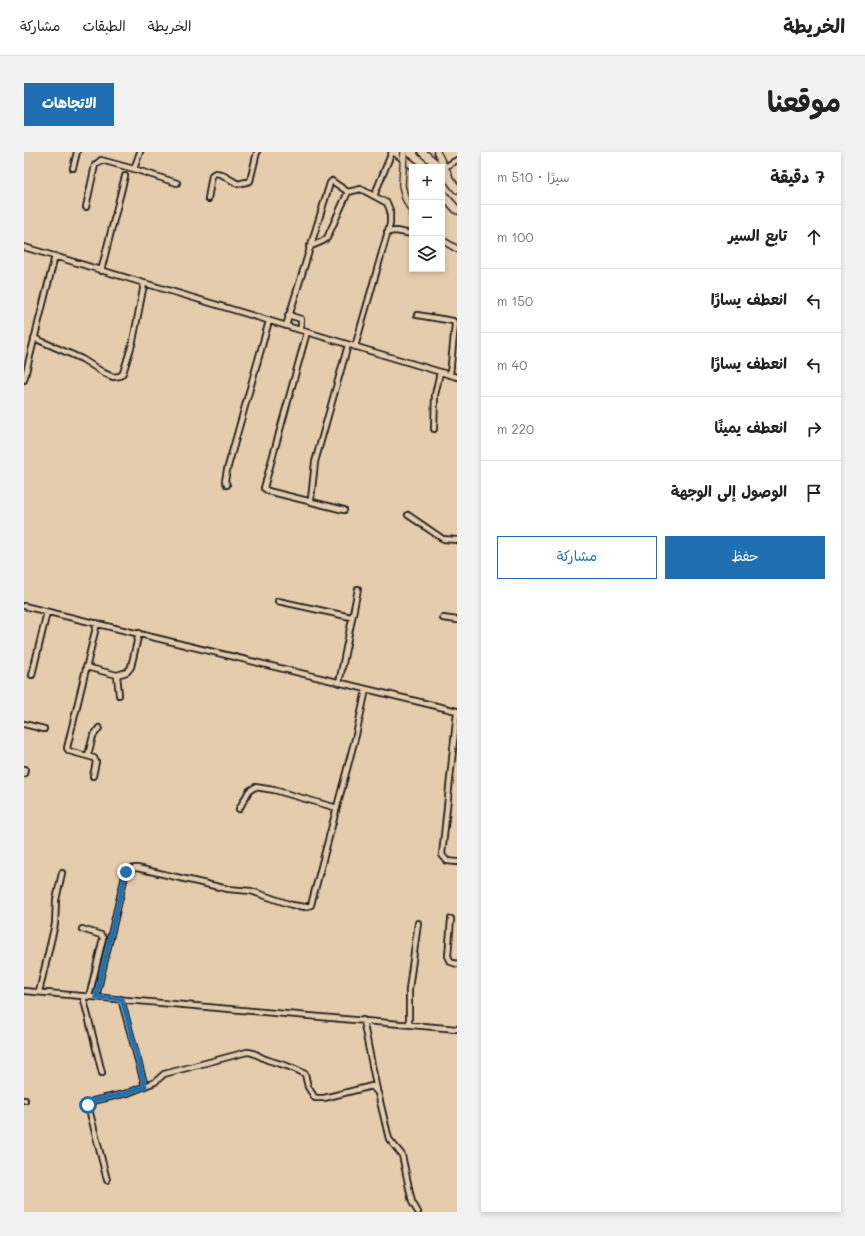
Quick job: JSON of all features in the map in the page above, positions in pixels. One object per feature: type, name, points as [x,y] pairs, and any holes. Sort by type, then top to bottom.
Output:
[{"type":"highway","points":[[394,152],[411,164]]},
{"type":"highway","points":[[422,152],[437,164]]},
{"type":"highway","points":[[445,172],[457,189]]},
{"type":"highway","points":[[445,196],[457,210]]},
{"type":"main road","points":[[404,152],[402,185],[405,198],[409,206]]},
{"type":"main road","points":[[437,152],[441,164]]},
{"type":"main road","points":[[445,242],[457,249]]},
{"type":"street","points":[[73,168],[77,152]]},
{"type":"street","points":[[134,169],[140,152]]},
{"type":"street","points":[[208,199],[212,175],[214,174],[220,174],[238,184],[250,181],[257,152]]},
{"type":"street","points":[[374,196],[394,152]]},
{"type":"street","points":[[445,166],[457,160]]},
{"type":"street","points":[[86,207],[95,165],[98,161],[105,161],[134,169],[177,183]]},
{"type":"street","points":[[101,271],[125,176]]},
{"type":"street","points":[[286,326],[288,315],[330,183],[332,181],[335,182],[348,192]]},
{"type":"street","points":[[348,192],[361,189],[387,203],[389,206],[390,224],[355,347]]},
{"type":"street","points":[[309,247],[324,241],[327,238],[348,192]]},
{"type":"street","points":[[387,232],[396,231],[409,233]]},
{"type":"street","points":[[24,247],[457,377]]},
{"type":"street","points":[[24,380],[55,256]]},
{"type":"street","points":[[34,338],[82,359],[113,377],[120,376],[123,373],[133,341],[144,284]]},
{"type":"street","points":[[288,315],[301,319],[301,330]]},
{"type":"street","points":[[417,315],[453,321],[456,324],[450,375]]},
{"type":"street","points":[[227,485],[225,481],[226,470],[270,321]]},
{"type":"street","points":[[307,332],[264,488],[268,491],[344,510]]},
{"type":"street","points":[[312,502],[312,485],[315,462],[348,345]]},
{"type":"street","points":[[434,429],[435,395],[440,372]]},
{"type":"street","points":[[408,515],[443,539],[457,540]]},
{"type":"street","points":[[339,683],[351,617],[358,589]]},
{"type":"street","points":[[278,602],[351,617]]},
{"type":"street","points":[[24,606],[457,712],[442,856],[447,861],[457,862]]},
{"type":"street","points":[[32,675],[47,612]]},
{"type":"street","points":[[443,618],[457,620]]},
{"type":"street","points":[[93,776],[96,762],[94,758],[88,755],[69,751],[67,748],[97,623]]},
{"type":"street","points":[[86,667],[118,674],[129,670],[139,633]]},
{"type":"street","points":[[118,674],[119,696]]},
{"type":"street","points":[[96,997],[125,876],[129,869],[137,868],[228,889],[246,890],[286,903],[310,906],[314,898],[366,690]]},
{"type":"street","points":[[24,724],[44,729]]},
{"type":"street","points":[[88,755],[93,736],[98,728]]},
{"type":"street","points":[[239,809],[249,791],[255,787],[274,790],[337,808]]},
{"type":"street","points":[[39,992],[55,924],[56,900],[62,873]]},
{"type":"street","points":[[452,919],[448,956],[451,962],[457,964]]},
{"type":"street","points":[[409,1024],[409,990],[418,923]]},
{"type":"street","points":[[82,929],[101,935],[103,938],[89,997]]},
{"type":"street","points":[[24,991],[457,1029]]},
{"type":"street","points":[[83,996],[102,1073]]},
{"type":"street","points":[[122,999],[145,1086]]},
{"type":"street","points":[[363,1020],[378,1093],[390,1139],[402,1155],[412,1202],[418,1212]]},
{"type":"street","points":[[107,1180],[89,1114],[88,1105],[93,1101],[128,1093],[155,1082],[164,1074],[220,1058],[252,1052],[265,1059],[278,1062],[305,1074],[308,1087],[315,1098],[324,1098],[372,1086],[378,1093]]},
{"type":"route","points":[[88,1105],[93,1101],[132,1092],[145,1086],[122,999],[96,997],[126,872]]}]
